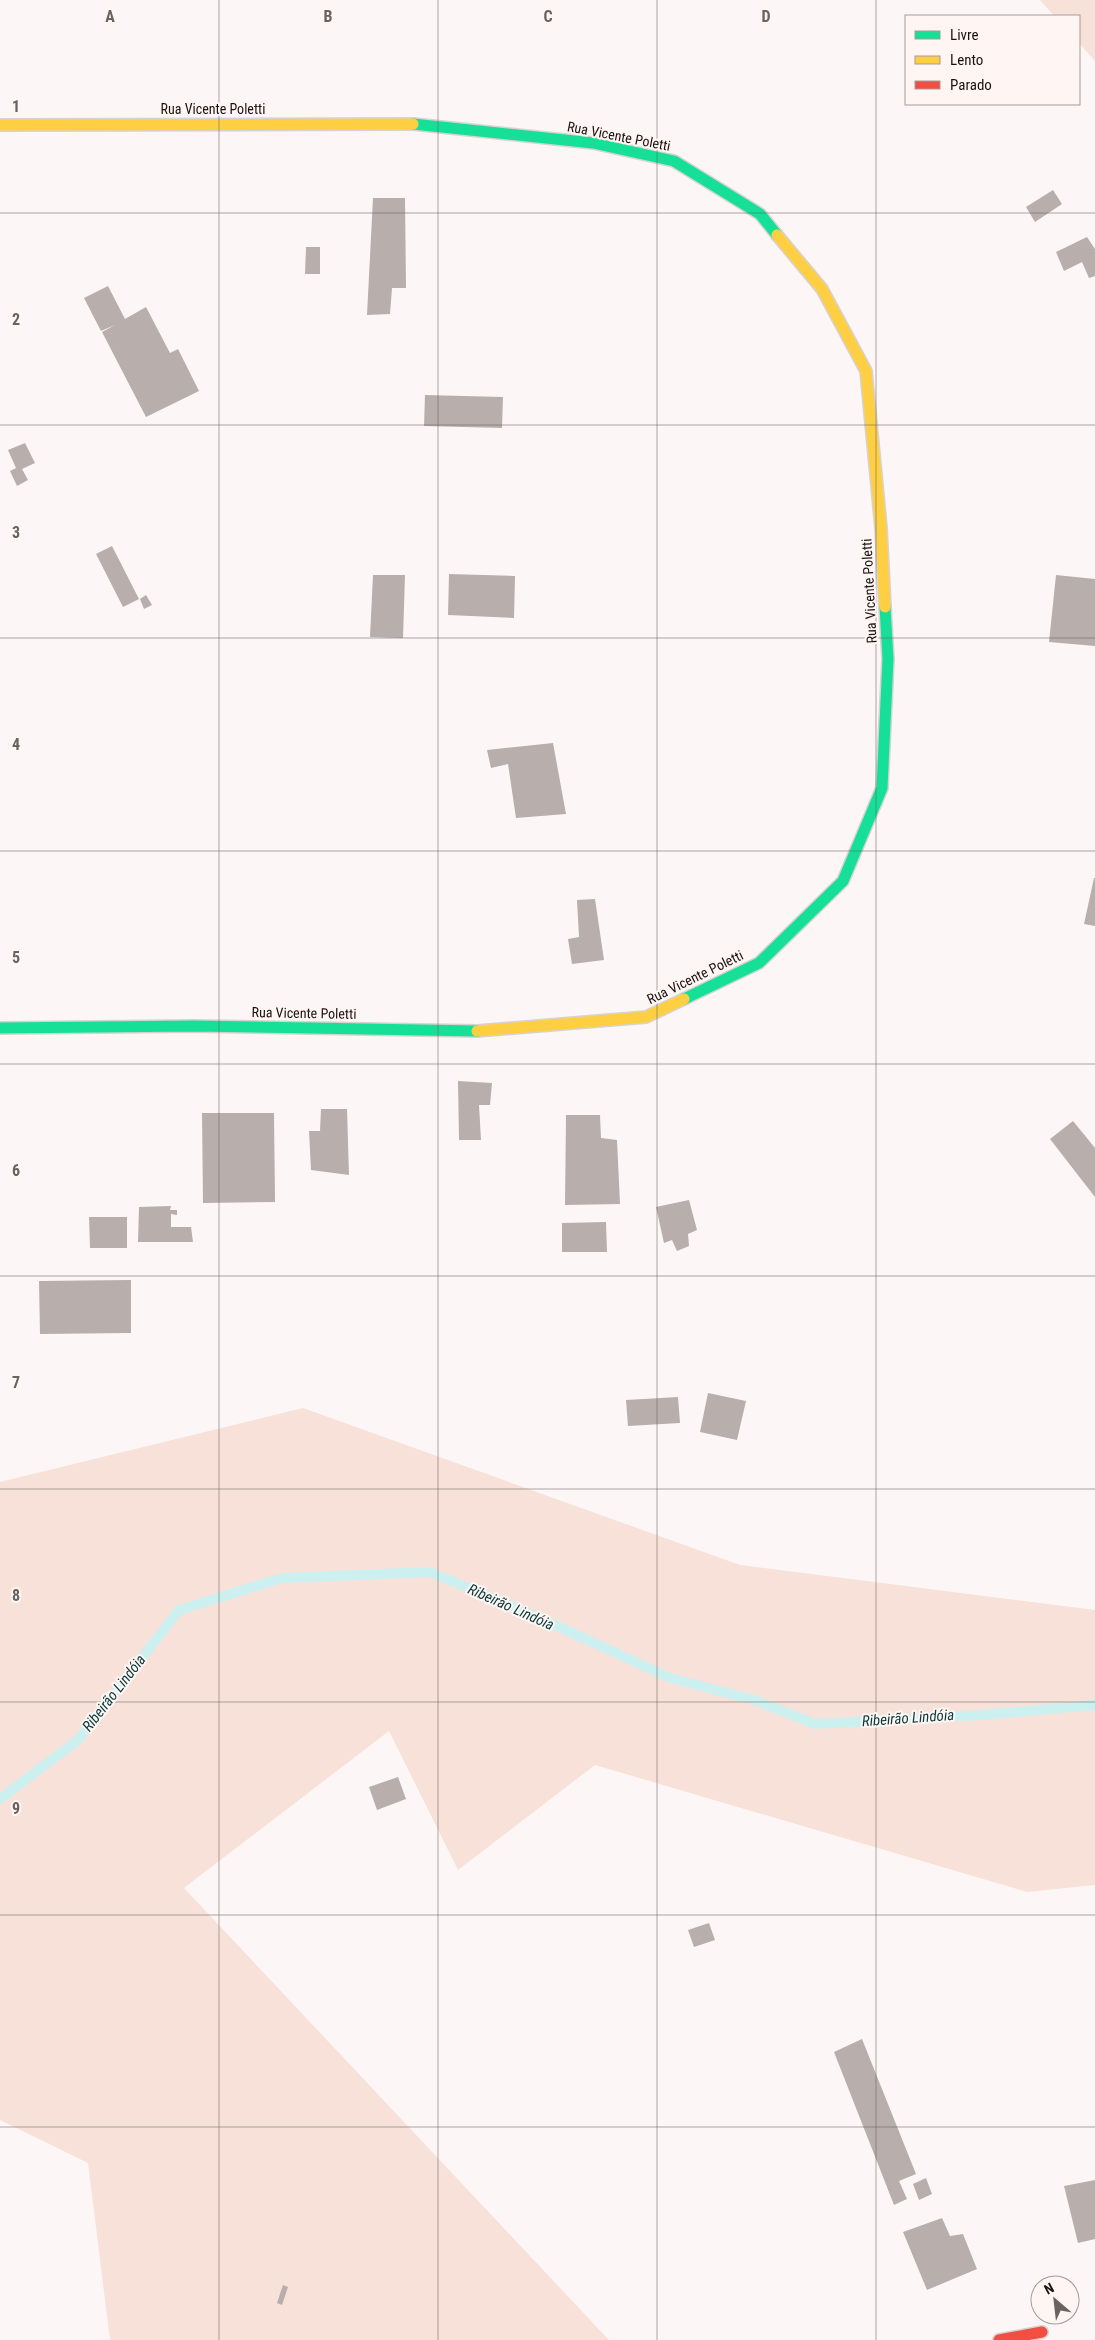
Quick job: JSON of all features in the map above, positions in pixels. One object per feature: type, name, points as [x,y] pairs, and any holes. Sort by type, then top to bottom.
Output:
[{"type":"street","name":"Rua Vicente Poletti","points":[[0,125],[428,124],[593,143],[674,161],[760,214],[822,289],[866,371],[881,528],[888,659],[882,788],[843,881],[759,963],[646,1017],[480,1032],[193,1026],[0,1028]]},
{"type":"street","points":[[999,2340],[1042,2332]]},
{"type":"shaded area","points":[[1040,0],[1095,0],[1095,61],[1080,44],[1080,15],[1053,15]]},
{"type":"shaded area","points":[[303,1408],[740,1565],[1095,1610],[1095,1885],[1027,1892],[595,1765],[458,1870],[389,1731],[184,1888],[609,2340],[110,2340],[88,2163],[0,2120],[0,1482]]},
{"type":"building","points":[[1053,190],[1062,204],[1035,222],[1026,207]]},
{"type":"building","points":[[373,198],[405,198],[406,288],[392,288],[390,314],[367,315]]},
{"type":"building","points":[[1087,237],[1095,249],[1095,276],[1089,278],[1082,262],[1064,271],[1056,252]]},
{"type":"building","points":[[306,247],[320,247],[320,274],[305,274]]},
{"type":"building","points":[[108,286],[125,319],[146,307],[170,353],[178,349],[199,391],[146,417],[102,332],[115,325],[101,331],[84,298]]},
{"type":"building","points":[[425,395],[503,397],[502,428],[424,426]]},
{"type":"building","points":[[25,443],[35,463],[22,469],[28,480],[17,486],[10,471],[16,468],[8,450]]},
{"type":"building","points":[[112,546],[139,599],[123,607],[96,554]]},
{"type":"building","points":[[449,574],[515,576],[514,618],[448,615]]},
{"type":"building","points":[[373,575],[405,575],[403,638],[370,637]]},
{"type":"building","points":[[1056,575],[1095,579],[1095,646],[1049,642]]},
{"type":"building","points":[[146,595],[152,605],[144,609],[140,599]]},
{"type":"building","points":[[553,743],[566,814],[516,818],[508,764],[491,768],[487,750]]},
{"type":"building","points":[[1095,878],[1095,926],[1084,924]]},
{"type":"building","points":[[595,899],[604,960],[572,964],[568,939],[579,937],[577,900]]},
{"type":"building","points":[[458,1081],[492,1083],[490,1105],[479,1105],[481,1140],[459,1140]]},
{"type":"building","points":[[321,1109],[347,1109],[349,1175],[311,1170],[309,1131],[320,1131]]},
{"type":"building","points":[[202,1113],[274,1113],[275,1202],[203,1203]]},
{"type":"building","points":[[566,1115],[600,1115],[601,1138],[617,1140],[620,1204],[565,1205]]},
{"type":"building","points":[[1073,1121],[1095,1148],[1095,1197],[1050,1139]]},
{"type":"building","points":[[689,1200],[697,1230],[688,1234],[689,1246],[677,1251],[672,1240],[664,1243],[656,1207]]},
{"type":"building","points":[[171,1206],[170,1210],[177,1210],[177,1215],[171,1214],[171,1227],[191,1227],[193,1242],[138,1242],[139,1207]]},
{"type":"building","points":[[89,1217],[127,1217],[127,1248],[90,1248]]},
{"type":"building","points":[[606,1222],[607,1252],[562,1252],[562,1223]]},
{"type":"building","points":[[131,1280],[131,1333],[40,1334],[39,1281]]},
{"type":"building","points":[[708,1393],[746,1401],[737,1440],[700,1432]]},
{"type":"building","points":[[678,1397],[680,1423],[628,1426],[626,1400]]},
{"type":"building","points":[[398,1777],[406,1799],[377,1810],[369,1787]]},
{"type":"building","points":[[709,1923],[715,1940],[694,1947],[688,1930]]},
{"type":"building","points":[[862,2039],[916,2174],[899,2181],[907,2199],[894,2205],[834,2052]]},
{"type":"building","points":[[926,2178],[932,2194],[919,2200],[913,2184]]},
{"type":"building","points":[[1095,2180],[1095,2239],[1078,2243],[1064,2186]]},
{"type":"building","points":[[942,2218],[950,2236],[963,2234],[977,2269],[927,2290],[903,2232]]},
{"type":"building","points":[[283,2285],[288,2287],[282,2305],[277,2303]]},
{"type":"waterway","name":"Ribeirão Lindóia","points":[[0,1799],[78,1740],[179,1610],[282,1578],[430,1572],[540,1618],[670,1678],[754,1700],[815,1724],[981,1715],[1095,1705]]},
{"type":"traffic: fast","points":[[413,124],[593,143],[674,161],[760,214],[777,235]]},
{"type":"traffic: fast","points":[[684,999],[759,963],[843,881],[882,788],[888,659],[885,607]]},
{"type":"traffic: fast","points":[[0,1028],[193,1026],[477,1031]]},
{"type":"traffic: slow","points":[[0,125],[413,124]]},
{"type":"traffic: slow","points":[[777,235],[822,289],[866,371],[881,528],[885,607]]},
{"type":"traffic: slow","points":[[477,1031],[646,1017],[684,999]]},
{"type":"traffic: jam","points":[[999,2340],[1042,2332]]}]
